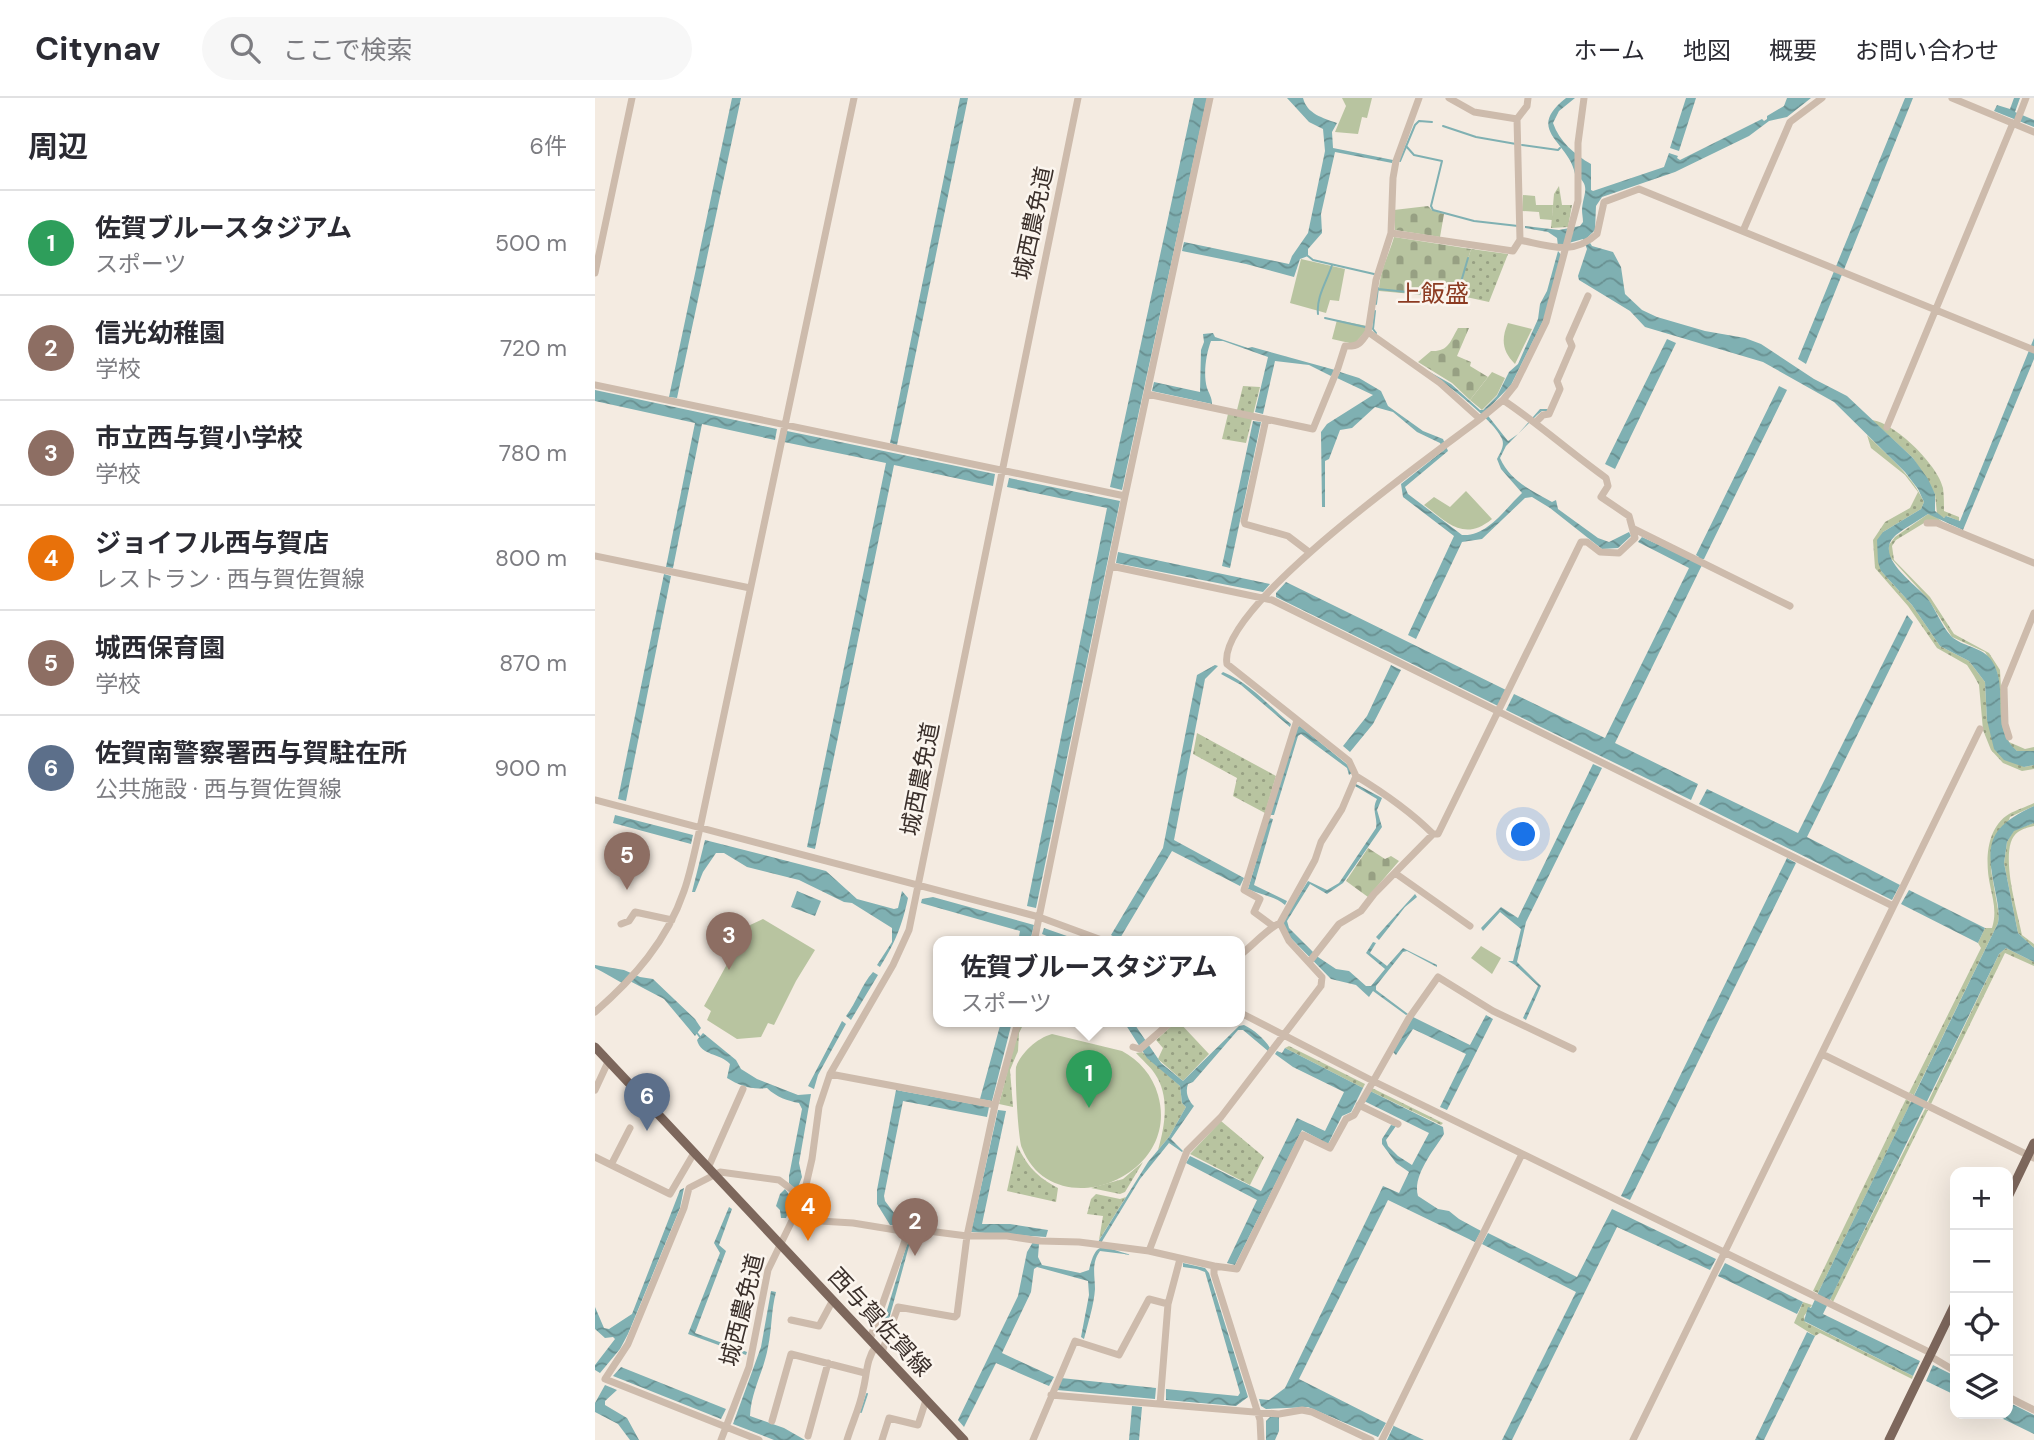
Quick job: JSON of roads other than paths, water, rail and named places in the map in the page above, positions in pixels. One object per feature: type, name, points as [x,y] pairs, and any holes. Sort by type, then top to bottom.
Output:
[{"type":"main road","name":"西与賀佐賀線","points":[[595,1047],[964,1440]]},
{"type":"main road","points":[[2013,1188],[2031,1156],[2034,1143]]},
{"type":"main road","points":[[1889,1440],[1950,1314]]},
{"type":"street","points":[[595,273],[632,98]]},
{"type":"street","points":[[595,1012],[629,981],[660,941],[685,888],[700,828],[854,98]]},
{"type":"street","name":"城西農免道","points":[[721,1440],[749,1367],[768,1269],[803,1198],[812,1159],[819,1107],[830,1074],[905,942],[1078,98]]},
{"type":"street","points":[[1035,936],[1210,98]]},
{"type":"street","points":[[1147,394],[1313,429],[1345,346],[1354,347],[1362,342],[1368,332],[1376,280],[1391,233],[1396,161],[1419,98]]},
{"type":"street","points":[[1448,98],[1474,112],[1517,119]]},
{"type":"street","points":[[1391,233],[1513,251],[1520,240],[1521,226],[1517,119],[1527,106],[1528,98]]},
{"type":"street","points":[[1433,834],[1409,813],[1356,776],[1349,761],[1227,664],[1226,656],[1229,645],[1264,597],[1309,552],[1503,400],[1524,370],[1546,322],[1562,249],[1574,223],[1578,201],[1578,155],[1584,98]]},
{"type":"street","points":[[1743,231],[1790,122],[1822,98]]},
{"type":"street","points":[[1952,98],[2017,120],[2034,132]]},
{"type":"street","points":[[1887,427],[2026,98]]},
{"type":"street","points":[[1520,240],[1562,249],[1587,242],[1597,234],[1604,202],[1639,189],[2031,349]]},
{"type":"street","points":[[1533,420],[1549,414],[1560,389],[1557,381],[1572,346],[1569,339],[1588,296]]},
{"type":"street","points":[[1368,332],[1484,416]]},
{"type":"street","points":[[595,385],[1125,496]]},
{"type":"street","points":[[1312,958],[1339,924],[1361,911],[1374,894],[1433,834],[1438,834],[1581,542],[1587,542],[1600,552],[1619,553],[1633,541],[1634,529],[1629,516],[1601,497],[1608,486],[1606,478],[1533,420],[1503,400]]},
{"type":"street","points":[[1266,419],[1244,521],[1245,524],[1288,536],[1309,552]]},
{"type":"street","points":[[1927,523],[1937,523],[2034,563]]},
{"type":"street","points":[[1634,529],[1790,606]]},
{"type":"street","points":[[595,556],[750,588]]},
{"type":"street","points":[[1111,566],[1264,597],[1893,906]]},
{"type":"street","points":[[2008,737],[2004,687],[2034,612]]},
{"type":"street","points":[[1149,1251],[1187,1151],[1221,1118],[1321,986],[1322,977],[1312,958],[1289,941],[1277,925],[1254,912],[1260,899],[1244,890],[1297,720]]},
{"type":"street","points":[[1633,1440],[1980,729]]},
{"type":"street","points":[[1245,952],[1277,925],[1315,860],[1321,842],[1342,809],[1356,776]]},
{"type":"street","points":[[595,800],[919,884],[1038,917],[1090,936]]},
{"type":"street","points":[[1395,873],[1470,926]]},
{"type":"street","points":[[621,924],[629,921],[635,912],[672,920]]},
{"type":"street","points":[[847,1440],[864,1388],[865,1373],[876,1345],[896,1259],[908,1232],[913,1229],[1149,1251],[1237,1269],[1303,1135],[1330,1148],[1346,1119],[1354,1115],[1371,1080],[1438,977],[1493,1011],[1573,1049]]},
{"type":"street","points":[[1245,1015],[1371,1080],[1931,1354],[1950,1367]]},
{"type":"street","points":[[876,1345],[898,1307],[955,1317],[957,1315],[967,1236],[995,1105],[1016,1027]]},
{"type":"street","points":[[1137,1048],[1165,1027]]},
{"type":"street","points":[[1822,1054],[2031,1156]]},
{"type":"street","points":[[595,1090],[608,1062]]},
{"type":"street","points":[[830,1074],[995,1105]]},
{"type":"street","points":[[743,1089],[711,1171],[689,1188],[684,1208],[628,1344],[605,1379],[759,1440]]},
{"type":"street","points":[[1359,1105],[1398,1124]]},
{"type":"street","points":[[611,1165],[630,1128]]},
{"type":"street","points":[[595,1157],[670,1194],[694,1153]]},
{"type":"street","points":[[1382,1440],[1522,1154]]},
{"type":"street","points":[[711,1171],[771,1177],[786,1184],[803,1198]]},
{"type":"street","points":[[799,1210],[820,1221],[853,1223],[908,1232]]},
{"type":"street","points":[[1160,1404],[1168,1304],[1180,1259]]},
{"type":"street","points":[[1214,1266],[1214,1274],[1258,1413],[1261,1440]]},
{"type":"street","points":[[1033,1440],[1075,1341],[1119,1355],[1138,1322],[1146,1301],[1149,1299],[1168,1304]]},
{"type":"street","points":[[791,1320],[819,1326],[833,1300]]},
{"type":"street","points":[[772,1421],[791,1354],[865,1373]]},
{"type":"street","points":[[808,1436],[828,1363]]},
{"type":"street","points":[[1051,1395],[1258,1413],[1279,1414],[1302,1410],[1312,1412],[1371,1440]]},
{"type":"street","points":[[882,1440],[889,1418],[918,1425],[926,1400]]},
{"type":"street","points":[[2013,1400],[2034,1410]]},
{"type":"water","points":[[732,98],[741,98],[677,398],[669,397]]},
{"type":"water","points":[[960,98],[968,98],[897,445],[890,443]]},
{"type":"water","points":[[1194,98],[1207,98],[1122,490],[1110,487]]},
{"type":"water","points":[[1287,98],[1303,98],[1312,112],[1337,123],[1332,132],[1333,148],[1393,160],[1392,163],[1335,152],[1321,214],[1322,233],[1308,249],[1308,256],[1300,259],[1294,277],[1182,251],[1184,242],[1289,264],[1308,233],[1325,151],[1323,129],[1309,122]]},
{"type":"water","points":[[1566,98],[1575,98],[1559,111],[1553,123],[1568,147],[1591,164],[1593,191],[1664,167],[1669,153],[1678,156],[1680,160],[1762,119],[1764,121],[1767,116],[1784,106],[1787,98],[1811,98],[1787,117],[1769,121],[1749,136],[1675,172],[1602,197],[1596,206],[1595,230],[1587,238],[1592,246],[1613,252],[1621,267],[1625,294],[1642,310],[1705,331],[1745,338],[1761,344],[1814,379],[1847,396],[1913,458],[1935,494],[1935,511],[1944,518],[1946,516],[1960,521],[2034,338],[2034,359],[1963,530],[1928,514],[1896,535],[1890,543],[1889,552],[1898,569],[1928,599],[1951,636],[1983,652],[1992,661],[1999,683],[2003,730],[2017,751],[2034,751],[2034,765],[2024,767],[2004,760],[1994,749],[1987,720],[1985,682],[1969,661],[1940,646],[1912,605],[1881,571],[1877,540],[1883,532],[1921,509],[1924,502],[1905,472],[1834,402],[1763,362],[1645,327],[1630,311],[1579,280],[1587,249],[1583,239],[1558,246],[1557,238],[1548,232],[1525,228],[1559,230],[1580,226],[1583,222],[1585,186],[1575,174],[1549,128],[1549,119],[1554,109]]},
{"type":"water","points":[[1686,98],[1696,98],[1679,151],[1670,148]]},
{"type":"water","points":[[1905,98],[1913,98],[1806,364],[1798,359]]},
{"type":"water","points":[[2014,98],[2020,98],[2015,112],[2034,120],[2034,127],[1994,111],[1997,105],[2010,109]]},
{"type":"water","points":[[1558,251],[1562,256],[1546,315],[1511,385],[1485,412],[1508,441],[1518,434],[1506,446],[1500,458],[1515,479],[1552,502],[1556,500],[1558,509],[1598,538],[1609,542],[1629,532],[1631,536],[1618,548],[1602,549],[1550,508],[1532,497],[1525,498],[1482,539],[1462,542],[1416,639],[1408,635],[1454,536],[1403,497],[1401,484],[1444,450],[1440,443],[1417,432],[1393,412],[1375,407],[1352,428],[1340,430],[1329,459],[1325,461],[1325,507],[1322,507],[1321,432],[1327,424],[1373,395],[1337,378],[1340,372],[1359,378],[1381,391],[1388,406],[1423,431],[1443,439],[1448,451],[1405,487],[1408,494],[1462,535],[1480,532],[1495,521],[1522,493],[1501,469],[1497,459],[1503,444],[1498,431],[1469,403],[1428,371],[1451,384],[1483,410],[1497,396],[1509,372],[1518,364],[1538,319],[1540,304],[1547,291]]},
{"type":"water","points":[[1213,333],[1215,337],[1248,348],[1335,370],[1331,376],[1309,365],[1275,361],[1263,414],[1255,412],[1268,357],[1223,341],[1211,341],[1206,358],[1205,377],[1212,404],[1152,391],[1154,382],[1200,392],[1203,334]]},
{"type":"water","points":[[1667,339],[1676,343],[1615,469],[1605,464]]},
{"type":"water","points":[[1779,386],[1787,390],[1702,559],[1702,565],[1615,743],[1698,784],[1691,800],[1506,710],[1514,694],[1605,738],[1689,568],[1638,542],[1642,537],[1696,562],[1699,557],[1696,555]]},
{"type":"water","points":[[595,390],[777,429],[775,440],[702,424],[673,568],[666,567],[695,423],[595,401]]},
{"type":"water","points":[[1540,409],[1548,409],[1549,411],[1542,411],[1537,415],[1518,434]]},
{"type":"water","points":[[1253,421],[1261,422],[1230,568],[1222,566]]},
{"type":"water","points":[[787,431],[995,474],[993,486],[894,465],[815,849],[807,847],[886,463],[784,442]]},
{"type":"water","points":[[1009,478],[1120,501],[1036,908],[1027,906],[1107,508],[1007,487]]},
{"type":"water","points":[[1118,552],[1270,584],[1263,592],[1116,563]]},
{"type":"water","points":[[664,574],[671,576],[626,801],[618,799]]},
{"type":"water","points":[[1286,582],[1506,690],[1498,706],[1276,597],[1276,593]]},
{"type":"water","points":[[1907,615],[1913,622],[1807,837],[1900,885],[1892,900],[1699,804],[1707,789],[1798,833]]},
{"type":"water","points":[[1215,665],[1218,666],[1205,679],[1174,840],[1244,878],[1240,886],[1172,851],[1121,936],[1113,936],[1163,848],[1197,675]]},
{"type":"water","points":[[1391,665],[1401,670],[1373,724],[1350,752],[1343,746],[1367,716]]},
{"type":"water","points":[[1223,672],[1251,689],[1291,724],[1290,727],[1241,685],[1221,674]]},
{"type":"water","points":[[1300,726],[1349,766],[1352,773],[1349,775],[1347,768],[1301,734],[1298,736],[1274,815],[1270,815],[1297,727]]},
{"type":"water","points":[[1593,764],[1602,768],[1526,922],[1517,962],[1541,986],[1526,1020],[1523,1018],[1538,986],[1508,961],[1513,961],[1521,929],[1500,912],[1483,931],[1481,928],[1501,907],[1518,918]]},
{"type":"water","points":[[1356,784],[1382,798],[1377,810],[1382,827],[1343,883],[1327,894],[1310,884],[1287,921],[1289,928],[1318,957],[1336,969],[1349,971],[1366,986],[1371,986],[1385,969],[1366,953],[1373,942],[1376,943],[1370,953],[1387,966],[1403,948],[1437,965],[1407,951],[1403,952],[1376,986],[1376,990],[1408,1014],[1406,1015],[1373,991],[1369,997],[1356,985],[1331,979],[1285,932],[1283,921],[1308,881],[1327,890],[1339,883],[1376,828],[1377,799],[1355,786]]},
{"type":"water","points":[[2034,806],[2034,823],[2014,831],[2007,842],[2004,863],[2018,933],[2034,948],[2034,962],[2006,948],[1999,954],[1823,1314],[1920,1361],[1913,1376],[1804,1321],[1808,1307],[1811,1308],[1998,923],[1991,860],[1994,838],[2008,821]]},
{"type":"water","points":[[615,815],[693,835],[691,844],[613,823]]},
{"type":"water","points":[[1269,818],[1273,819],[1254,885],[1287,901],[1285,905],[1248,889]]},
{"type":"water","points":[[705,840],[826,871],[857,899],[894,909],[898,908],[902,891],[908,898],[903,917],[894,942],[880,967],[877,965],[892,942],[892,928],[852,903],[844,902],[799,880],[747,867],[724,853],[716,853],[703,872],[695,892],[692,892]]},
{"type":"water","points":[[1787,858],[1796,863],[1630,1200],[1621,1196]]},
{"type":"water","points":[[1909,890],[1985,928],[1978,943],[1901,904]]},
{"type":"water","points":[[797,891],[821,901],[815,916],[791,907]]},
{"type":"water","points":[[1415,894],[1417,897],[1405,907],[1379,940],[1376,937]]},
{"type":"water","points":[[933,897],[1034,925],[1031,936],[1019,936],[1020,931],[921,903],[922,899]]},
{"type":"water","points":[[1044,928],[1067,936],[1047,936],[1042,934]]},
{"type":"water","points":[[595,965],[653,979],[701,1028],[695,1036],[664,999],[626,979],[622,983],[595,968]]},
{"type":"water","points":[[873,972],[878,975],[851,1020],[846,1016]]},
{"type":"water","points":[[1486,1015],[1493,1019],[1447,1110],[1440,1107],[1466,1054],[1413,1029],[1396,1055],[1393,1052],[1413,1017],[1470,1045]]},
{"type":"water","points":[[842,1021],[846,1024],[818,1075],[814,1089],[808,1086]]},
{"type":"water","points":[[1245,1026],[1255,1032],[1270,1048],[1268,1051],[1243,1030],[1238,1030],[1193,1082],[1188,1084],[1188,1096],[1194,1106],[1171,1139],[1183,1151],[1169,1143],[1140,1179],[1101,1243],[1098,1242],[1148,1162],[1169,1137],[1186,1107],[1182,1103],[1180,1086],[1147,1058],[1127,1027],[1136,1027],[1161,1063],[1183,1081],[1238,1027]]},
{"type":"water","points":[[1000,1027],[1011,1027],[992,1101],[980,1099]]},
{"type":"water","points":[[703,1033],[736,1060],[741,1069],[757,1079],[798,1095],[811,1094],[799,1163],[802,1177],[798,1187],[794,1189],[789,1183],[789,1176],[802,1109],[799,1103],[782,1098],[767,1088],[746,1087],[727,1078],[730,1064],[702,1049],[697,1040]]},
{"type":"water","points":[[1285,1048],[1363,1088],[1351,1112],[1342,1116],[1328,1144],[1302,1130],[1235,1265],[1227,1263],[1257,1200],[1186,1163],[1190,1156],[1261,1191],[1297,1118],[1325,1131],[1344,1092],[1293,1067],[1275,1054],[1277,1051],[1282,1053]]},
{"type":"water","points":[[896,1090],[989,1107],[987,1117],[903,1101],[884,1196],[904,1226],[890,1225],[877,1204],[877,1190]]},
{"type":"water","points":[[1370,1091],[1443,1127],[1444,1134],[1418,1180],[1418,1196],[1481,1231],[1475,1242],[1388,1200],[1299,1379],[1386,1423],[1378,1437],[1308,1407],[1266,1409],[1261,1406],[1259,1399],[1269,1400],[1285,1388],[1383,1186],[1399,1193],[1409,1172],[1396,1163],[1382,1144],[1382,1139],[1391,1125],[1396,1126],[1386,1140],[1388,1146],[1412,1165],[1429,1133],[1364,1101]]},
{"type":"water","points":[[998,1110],[1006,1111],[982,1224],[1010,1224],[1048,1230],[1046,1237],[971,1232]]},
{"type":"water","points":[[684,1188],[680,1208],[628,1334],[620,1349],[600,1373],[595,1370],[595,1365],[615,1339],[605,1338],[595,1329],[595,1307],[604,1328],[609,1329],[632,1314],[680,1190]]},
{"type":"water","points":[[785,1189],[793,1200],[786,1218],[781,1218],[780,1210],[776,1206]]},
{"type":"water","points":[[729,1207],[732,1209],[719,1245],[726,1251],[695,1333],[747,1352],[746,1355],[688,1334],[720,1253],[714,1243]]},
{"type":"water","points":[[1612,1209],[1716,1259],[1710,1270],[1617,1227],[1512,1440],[1502,1440],[1576,1292],[1482,1244],[1488,1233],[1577,1277]]},
{"type":"water","points":[[912,1235],[883,1341],[879,1337]]},
{"type":"water","points":[[1033,1242],[1039,1244],[1038,1257],[1042,1265],[1080,1273],[1089,1270],[1095,1253],[1103,1247],[1132,1255],[1100,1251],[1097,1256],[1094,1265],[1095,1289],[1084,1339],[1081,1337],[1089,1295],[1088,1281],[1037,1267],[1034,1269],[1031,1292],[1002,1353],[1054,1377],[1049,1386],[996,1363],[964,1427],[958,1420],[1018,1296],[1027,1252]]},
{"type":"water","points":[[1183,1263],[1205,1268],[1209,1273],[1248,1397],[1236,1406],[1166,1400],[1166,1389],[1238,1396],[1240,1393],[1205,1272],[1183,1267]]},
{"type":"water","points":[[1725,1263],[1803,1302],[1797,1314],[1718,1276]]},
{"type":"water","points":[[771,1291],[776,1292],[769,1340],[750,1416],[784,1428],[805,1440],[774,1440],[733,1424],[761,1347]]},
{"type":"water","points":[[1807,1332],[1815,1336],[1764,1440],[1755,1440]]},
{"type":"water","points":[[1933,1365],[1950,1374],[1950,1393],[1926,1381]]},
{"type":"water","points":[[621,1367],[726,1409],[721,1419],[613,1376]]},
{"type":"water","points":[[1061,1378],[1156,1388],[1155,1399],[1057,1390]]},
{"type":"water","points":[[605,1385],[617,1390],[605,1401],[605,1405],[627,1418],[639,1440],[630,1440],[618,1424],[595,1412],[595,1403]]},
{"type":"water","points":[[2013,1404],[2034,1415],[2034,1434],[2003,1419],[2013,1419]]},
{"type":"water","points":[[1132,1406],[1142,1407],[1139,1440],[1129,1440]]},
{"type":"water","points":[[1270,1417],[1279,1417],[1279,1431],[1275,1440],[1266,1440],[1266,1421]]},
{"type":"water","points":[[1394,1426],[1424,1440],[1387,1440]]},
{"type":"waterway","points":[[1400,161],[1415,125],[1419,121],[1432,122]]},
{"type":"waterway","points":[[1443,126],[1476,137],[1516,144]]},
{"type":"waterway","points":[[1522,145],[1558,150],[1560,148]]},
{"type":"waterway","points":[[1406,146],[1414,155],[1442,161],[1431,206],[1433,210],[1474,221],[1518,226]]},
{"type":"waterway","points":[[1308,256],[1313,260],[1374,274]]},
{"type":"waterway","points":[[1378,289],[1446,296],[1455,294],[1468,258]]},
{"type":"waterway","points":[[1318,314],[1320,295],[1332,265]]},
{"type":"waterway","points":[[1376,304],[1378,288]]},
{"type":"waterway","points":[[1375,311],[1373,329],[1376,333]]},
{"type":"waterway","points":[[1325,318],[1365,327]]},
{"type":"waterway","points":[[697,1033],[700,1037]]},
{"type":"waterway","points":[[861,1412],[867,1394]]},
{"type":"place","name":"城西保育園","points":[[627,890]]},
{"type":"place","name":"市立西与賀小学校","points":[[729,970]]},
{"type":"place","name":"佐賀ブルースタジアム","points":[[1089,1108]]},
{"type":"place","name":"佐賀南警察署西与賀駐在所","points":[[647,1131]]},
{"type":"place","name":"ジョイフル西与賀店","points":[[808,1241]]},
{"type":"place","name":"信光幼稚園","points":[[915,1256]]},
{"type":"district","name":"上飯盛","points":[[1433,293]]}]
